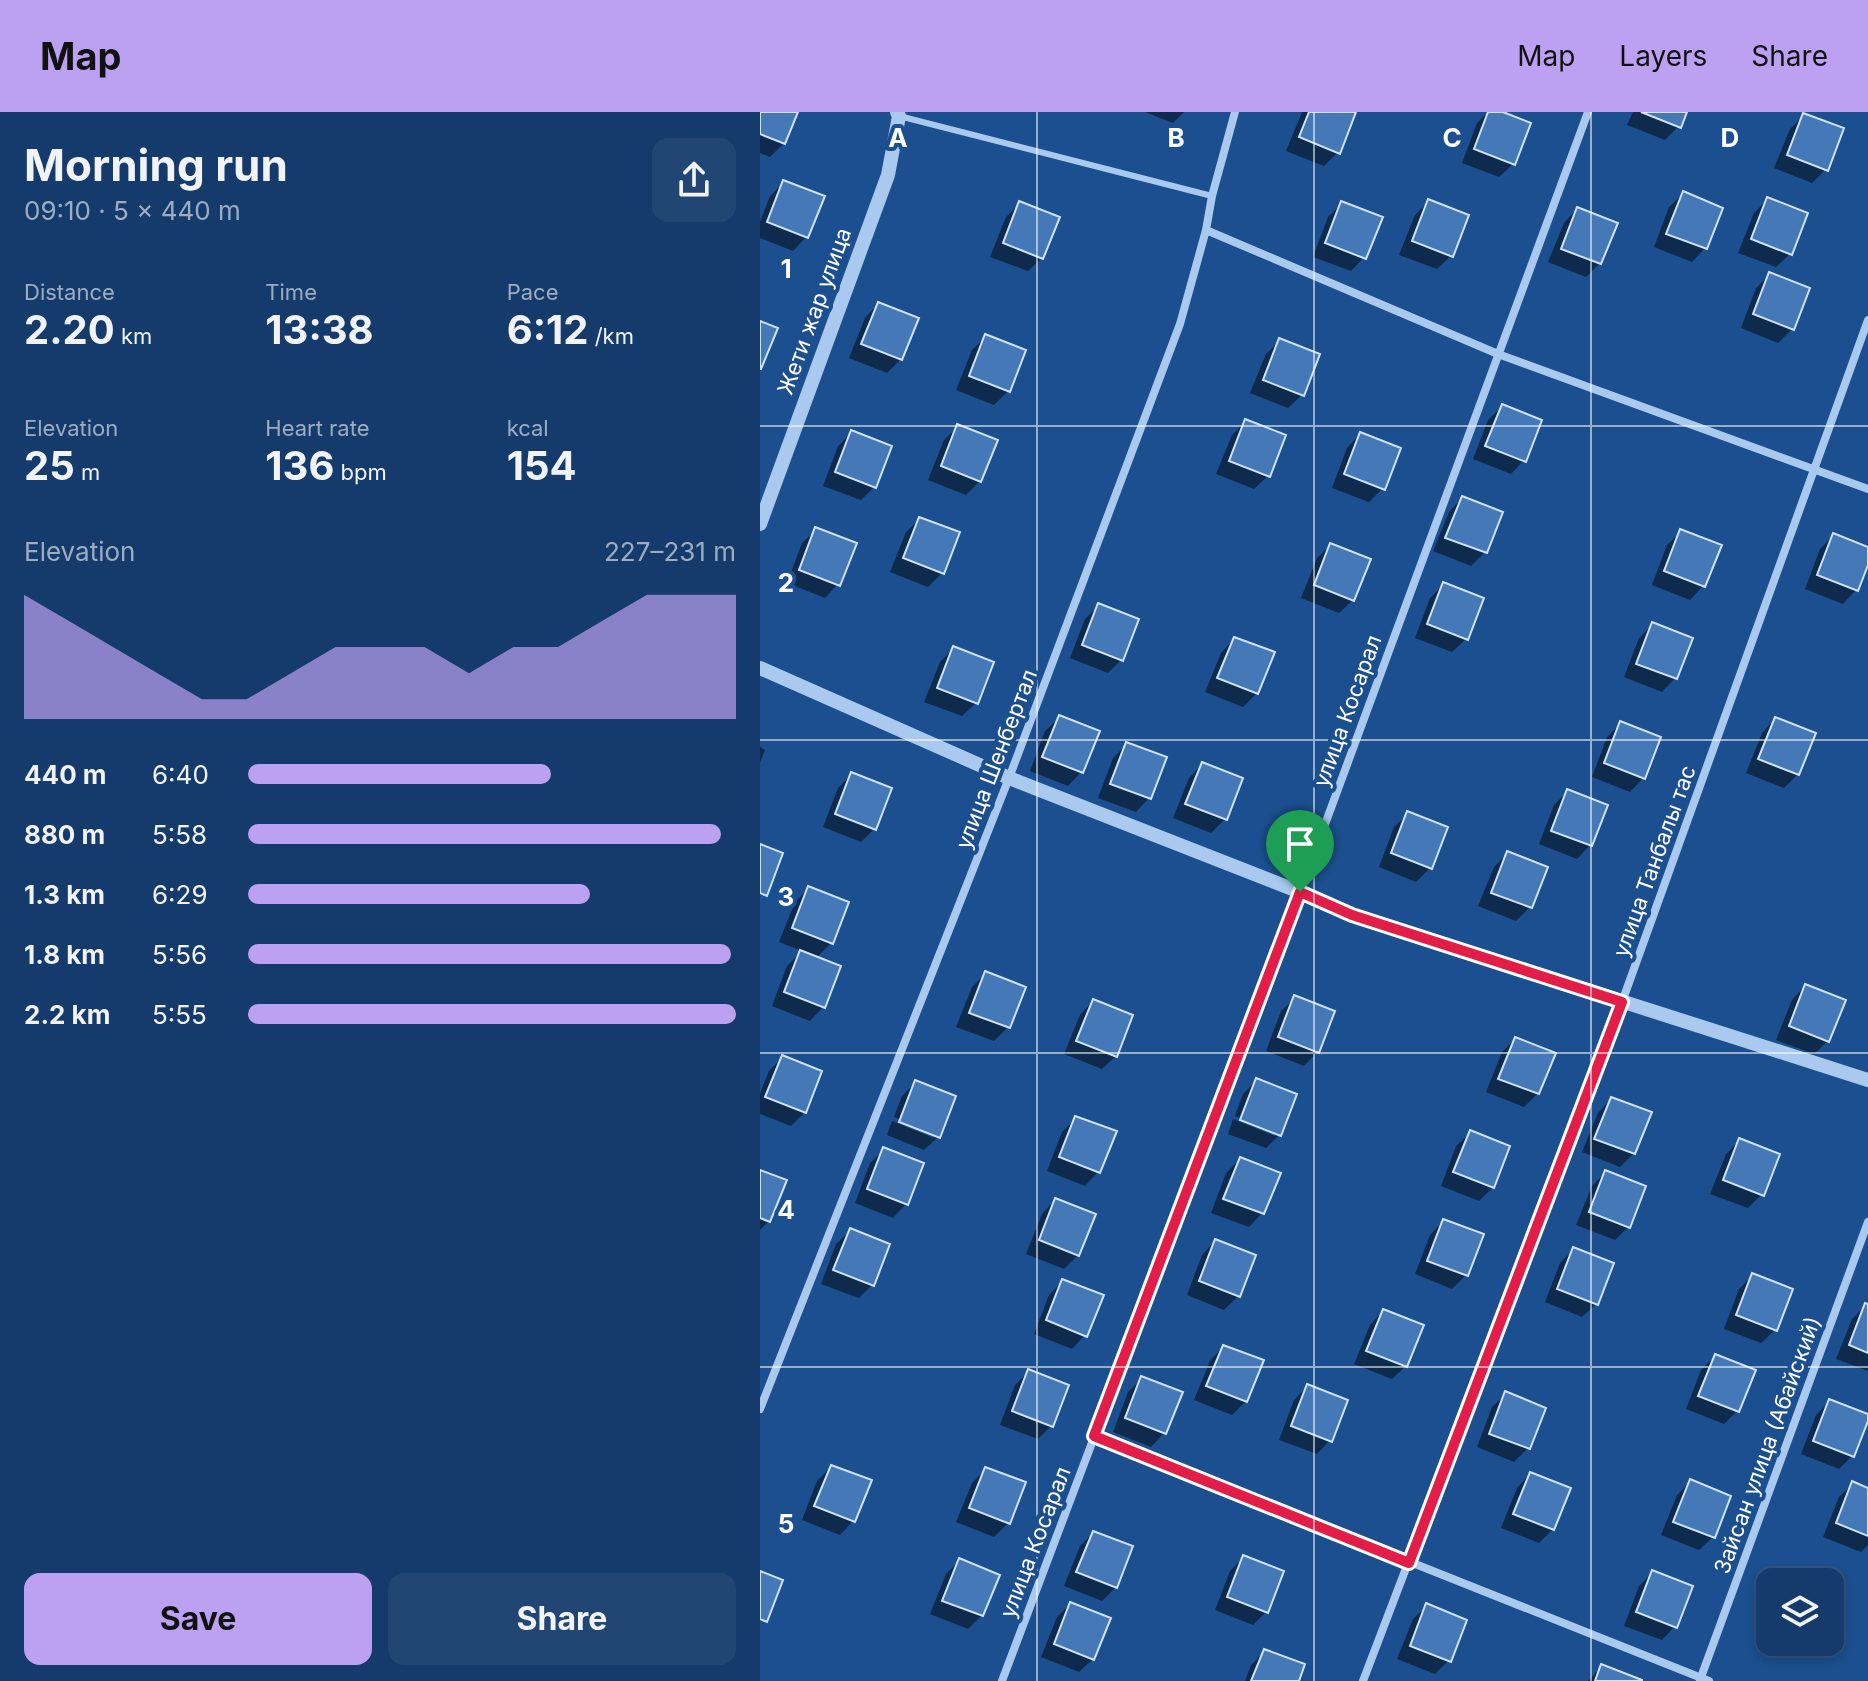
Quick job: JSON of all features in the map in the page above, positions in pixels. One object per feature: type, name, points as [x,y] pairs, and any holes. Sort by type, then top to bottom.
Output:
[{"type":"street","name":"улица Шенбертал","points":[[760,1409],[1009,778],[1180,324],[1235,112]]},
{"type":"street","name":"улица Косарал","points":[[1002,1681],[1300,892],[1588,112]]},
{"type":"street","name":"Жети жар улица","points":[[760,524],[888,175],[898,114]]},
{"type":"street","points":[[1206,230],[1498,354],[1868,489]]},
{"type":"street","name":"улица Танбалы тас","points":[[1363,1681],[1622,1002],[1868,320]]},
{"type":"street","points":[[760,668],[1009,778],[1352,915],[1868,1080]]},
{"type":"street","name":"Зайсан улица (Абайский)","points":[[1703,1680],[1868,1222]]},
{"type":"street","points":[[1094,1436],[1703,1680]]},
{"type":"lane","points":[[898,114],[1212,196]]},
{"type":"building","points":[[760,112],[798,112],[785,144],[760,134]]},
{"type":"building","points":[[1309,112],[1356,112],[1340,154],[1299,137]]},
{"type":"building","points":[[1488,112],[1503,112],[1531,123],[1515,165],[1474,149]]},
{"type":"building","points":[[1641,112],[1687,112],[1681,128]]},
{"type":"building","points":[[1803,113],[1844,128],[1828,171],[1787,155]]},
{"type":"building","points":[[783,180],[825,196],[808,238],[767,222]]},
{"type":"building","points":[[1683,191],[1723,208],[1707,249],[1666,234]]},
{"type":"building","points":[[1767,197],[1808,213],[1792,255],[1751,239]]},
{"type":"building","points":[[1428,199],[1469,215],[1453,257],[1412,241]]},
{"type":"building","points":[[1019,201],[1060,217],[1043,259],[1003,243]]},
{"type":"building","points":[[1341,201],[1383,217],[1366,259],[1325,243]]},
{"type":"building","points":[[1577,207],[1618,223],[1601,264],[1561,249]]},
{"type":"building","points":[[1769,272],[1810,288],[1794,330],[1753,314]]},
{"type":"building","points":[[878,302],[919,318],[902,360],[861,344]]},
{"type":"building","points":[[760,321],[778,328],[761,369],[760,369]]},
{"type":"building","points":[[985,334],[1026,350],[1010,392],[969,376]]},
{"type":"building","points":[[1279,338],[1320,354],[1304,396],[1263,380]]},
{"type":"building","points":[[1502,404],[1542,420],[1526,462],[1485,446]]},
{"type":"building","points":[[1245,419],[1286,435],[1270,477],[1229,461]]},
{"type":"building","points":[[957,424],[998,440],[981,482],[941,466]]},
{"type":"building","points":[[851,430],[892,446],[876,488],[835,472]]},
{"type":"building","points":[[1360,432],[1401,448],[1385,490],[1344,474]]},
{"type":"building","points":[[1462,496],[1503,512],[1487,553],[1445,538]]},
{"type":"building","points":[[919,517],[960,532],[944,574],[903,558]]},
{"type":"building","points":[[815,527],[857,543],[840,586],[799,570]]},
{"type":"building","points":[[1680,529],[1722,545],[1705,587],[1664,571]]},
{"type":"building","points":[[1833,533],[1868,547],[1868,565],[1858,591],[1817,575]]},
{"type":"building","points":[[1330,543],[1371,559],[1354,601],[1314,585]]},
{"type":"building","points":[[1443,582],[1484,598],[1468,640],[1427,624]]},
{"type":"building","points":[[1098,603],[1139,619],[1123,661],[1082,645]]},
{"type":"building","points":[[1652,622],[1693,638],[1677,679],[1636,664]]},
{"type":"building","points":[[1234,637],[1275,652],[1258,694],[1217,678]]},
{"type":"building","points":[[953,646],[994,662],[978,704],[937,688]]},
{"type":"building","points":[[1059,715],[1100,731],[1083,773],[1042,757]]},
{"type":"building","points":[[1775,717],[1816,733],[1799,775],[1758,759]]},
{"type":"building","points":[[1620,721],[1661,737],[1645,779],[1604,763]]},
{"type":"building","points":[[1126,742],[1167,757],[1151,799],[1110,784]]},
{"type":"building","points":[[1202,762],[1243,778],[1227,820],[1185,804]]},
{"type":"building","points":[[851,772],[892,788],[876,830],[835,814]]},
{"type":"building","points":[[1567,789],[1608,805],[1592,846],[1551,831]]},
{"type":"building","points":[[1407,811],[1448,827],[1432,869],[1391,853]]},
{"type":"building","points":[[760,844],[783,853],[767,896],[760,893]]},
{"type":"building","points":[[1507,851],[1548,867],[1532,908],[1491,893]]},
{"type":"building","points":[[808,886],[849,902],[833,944],[792,928]]},
{"type":"building","points":[[800,950],[841,966],[825,1008],[784,992]]},
{"type":"building","points":[[985,971],[1026,987],[1010,1028],[969,1013]]},
{"type":"building","points":[[1805,984],[1846,1000],[1829,1042],[1789,1026]]},
{"type":"building","points":[[1294,995],[1335,1011],[1319,1053],[1278,1037]]},
{"type":"building","points":[[1093,999],[1133,1015],[1117,1057],[1076,1041]]},
{"type":"building","points":[[1515,1037],[1556,1053],[1539,1094],[1498,1079]]},
{"type":"building","points":[[782,1055],[822,1071],[806,1113],[765,1097]]},
{"type":"building","points":[[1256,1078],[1297,1094],[1281,1136],[1240,1120]]},
{"type":"building","points":[[915,1080],[956,1096],[940,1138],[899,1122]]},
{"type":"building","points":[[1611,1097],[1652,1112],[1635,1154],[1594,1139]]},
{"type":"building","points":[[1075,1116],[1117,1131],[1100,1173],[1059,1157]]},
{"type":"building","points":[[1470,1130],[1510,1146],[1494,1188],[1453,1172]]},
{"type":"building","points":[[1739,1138],[1780,1154],[1764,1196],[1723,1180]]},
{"type":"building","points":[[883,1147],[924,1163],[908,1205],[867,1189]]},
{"type":"building","points":[[1240,1157],[1281,1173],[1264,1214],[1223,1199]]},
{"type":"building","points":[[760,1170],[787,1180],[770,1222],[760,1218]]},
{"type":"building","points":[[1605,1170],[1646,1186],[1630,1228],[1589,1212]]},
{"type":"building","points":[[1055,1198],[1096,1214],[1079,1256],[1039,1240]]},
{"type":"building","points":[[1443,1219],[1484,1234],[1468,1276],[1427,1261]]},
{"type":"building","points":[[850,1228],[890,1244],[874,1286],[833,1270]]},
{"type":"building","points":[[1215,1239],[1256,1255],[1240,1297],[1199,1281]]},
{"type":"building","points":[[1573,1247],[1614,1263],[1598,1305],[1557,1289]]},
{"type":"building","points":[[1752,1273],[1793,1289],[1777,1331],[1736,1315]]},
{"type":"building","points":[[1062,1279],[1104,1295],[1087,1337],[1046,1320]]},
{"type":"building","points":[[1865,1303],[1868,1304],[1868,1353],[1849,1345]]},
{"type":"building","points":[[1383,1309],[1424,1325],[1407,1367],[1366,1351]]},
{"type":"building","points":[[1223,1345],[1264,1360],[1247,1402],[1206,1386]]},
{"type":"building","points":[[1715,1354],[1756,1370],[1739,1412],[1698,1396]]},
{"type":"building","points":[[1028,1369],[1069,1385],[1053,1427],[1012,1411]]},
{"type":"building","points":[[1141,1376],[1183,1392],[1166,1434],[1125,1418]]},
{"type":"building","points":[[1307,1384],[1348,1400],[1332,1442],[1291,1426]]},
{"type":"building","points":[[1505,1391],[1546,1408],[1530,1449],[1489,1434]]},
{"type":"building","points":[[1829,1399],[1868,1414],[1854,1457],[1813,1441]]},
{"type":"building","points":[[831,1465],[872,1480],[855,1522],[814,1506]]},
{"type":"building","points":[[985,1467],[1026,1482],[1010,1524],[969,1508]]},
{"type":"building","points":[[1530,1472],[1571,1488],[1554,1530],[1513,1514]]},
{"type":"building","points":[[1690,1479],[1731,1496],[1715,1538],[1673,1522]]},
{"type":"building","points":[[1852,1481],[1868,1488],[1868,1536],[1836,1523]]},
{"type":"building","points":[[1093,1531],[1133,1546],[1117,1588],[1076,1572]]},
{"type":"building","points":[[1243,1555],[1284,1571],[1268,1613],[1227,1597]]},
{"type":"building","points":[[959,1558],[1000,1575],[983,1616],[942,1601]]},
{"type":"building","points":[[1652,1570],[1693,1586],[1677,1628],[1636,1612]]},
{"type":"building","points":[[760,1571],[783,1580],[767,1622],[760,1619]]},
{"type":"building","points":[[1070,1602],[1111,1618],[1094,1660],[1054,1644]]},
{"type":"building","points":[[1426,1603],[1467,1620],[1451,1662],[1410,1646]]},
{"type":"building","points":[[1264,1649],[1305,1664],[1299,1681],[1251,1681]]},
{"type":"building","points":[[1601,1664],[1642,1680],[1642,1681],[1595,1681]]},
{"type":"route","points":[[1300,892],[1352,915],[1622,1002],[1409,1563],[1094,1436],[1300,892]]}]
